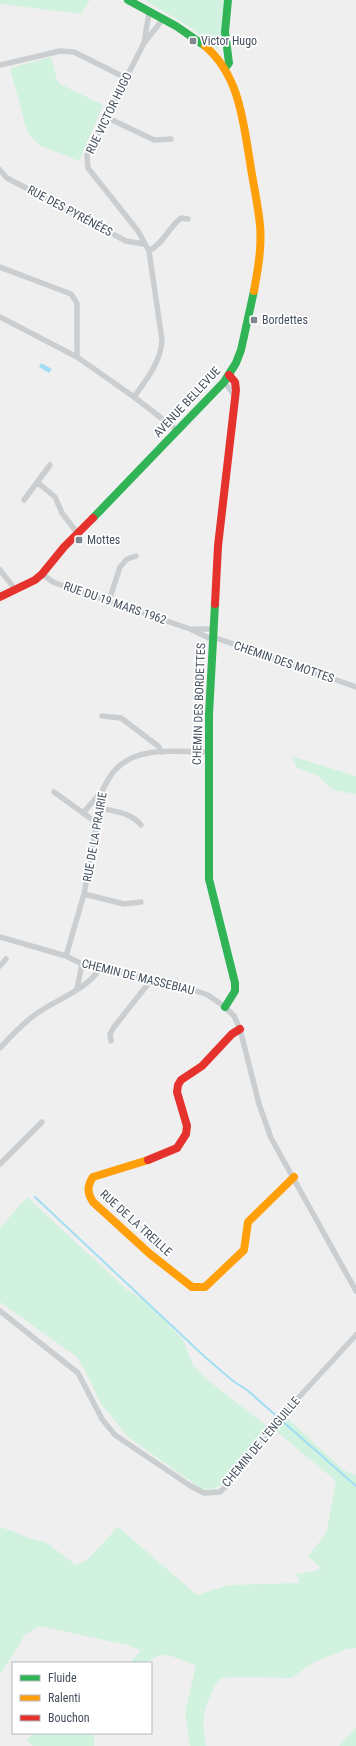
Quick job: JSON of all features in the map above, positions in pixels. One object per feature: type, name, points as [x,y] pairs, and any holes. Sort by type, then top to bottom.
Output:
[{"type":"street","points":[[128,0],[193,36],[222,64],[228,66],[230,56],[226,42]]},
{"type":"street","points":[[222,64],[226,42],[226,16],[228,0]]},
{"type":"street","name":"RUE VICTOR HUGO","points":[[144,43],[149,12]]},
{"type":"street","name":"RUE VICTOR HUGO","points":[[134,397],[154,368],[162,349],[149,251],[138,231],[88,168],[87,155],[144,43],[163,20]]},
{"type":"street","points":[[0,65],[60,50],[67,50],[126,78]]},
{"type":"street","name":"AVENUE BELLEVUE","points":[[0,597],[42,574],[61,551],[227,379],[242,350],[259,259],[261,232],[259,211],[238,101],[232,82],[222,64]]},
{"type":"street","points":[[106,117],[154,140],[171,139]]},
{"type":"street","name":"RUE DES PYRÉNÉES","points":[[0,170],[7,178],[126,241],[144,244]]},
{"type":"street","points":[[149,251],[163,241],[178,221],[182,218],[188,219]]},
{"type":"street","points":[[0,267],[71,294],[77,303],[77,356]]},
{"type":"street","points":[[0,317],[77,356],[178,431]]},
{"type":"street","name":"CHEMIN DES BORDETTES","points":[[225,1007],[234,991],[234,983],[209,880],[209,752],[213,629],[219,533],[236,397],[235,382],[227,379]]},
{"type":"street","points":[[24,500],[50,465]]},
{"type":"street","points":[[37,482],[55,497],[62,514],[78,534]]},
{"type":"street","points":[[109,601],[120,567],[127,559],[136,556]]},
{"type":"street","points":[[0,570],[15,589]]},
{"type":"street","name":"RUE DU 19 MARS 1962","points":[[42,574],[61,585],[190,629],[209,638],[213,638]]},
{"type":"street","name":"RUE DU 19 MARS 1962","points":[[190,629],[213,629]]},
{"type":"street","name":"CHEMIN DES MOTTES","points":[[213,638],[356,687]]},
{"type":"street","points":[[102,716],[121,718],[158,746],[162,752]]},
{"type":"street","name":"RUE DE LA PRAIRIE","points":[[66,956],[84,894],[103,790],[110,775],[126,761],[136,755],[162,752],[209,752]]},
{"type":"street","points":[[83,813],[103,790]]},
{"type":"street","points":[[54,792],[97,823]]},
{"type":"street","points":[[100,808],[128,814],[136,819],[141,825]]},
{"type":"street","points":[[84,894],[124,904],[141,902]]},
{"type":"street","name":"CHEMIN DE MASSEBIAU","points":[[0,937],[66,956],[82,964],[173,983],[208,995],[225,1007],[234,1016],[240,1029],[264,1123],[356,1291]]},
{"type":"street","points":[[0,966],[6,959]]},
{"type":"street","points":[[77,989],[82,964]]},
{"type":"street","points":[[0,1048],[27,1021],[77,989],[91,978],[101,967]]},
{"type":"street","points":[[111,1042],[110,1034],[114,1027],[148,984],[150,977]]},
{"type":"street","name":"RUE DE LA TREILLE","points":[[240,1029],[232,1034],[202,1066],[181,1080],[178,1085],[177,1092],[187,1126],[186,1134],[178,1148],[159,1156],[93,1177],[87,1187],[87,1192],[93,1202],[150,1254],[192,1287],[201,1288],[212,1282],[244,1250],[246,1245],[246,1231],[248,1222],[294,1177]]},
{"type":"street","points":[[0,1164],[42,1122]]},
{"type":"street","name":"CHEMIN DE L'ENGUILLE","points":[[0,1311],[78,1373],[102,1419],[115,1435],[188,1485],[204,1493],[220,1492],[231,1481],[289,1408],[356,1335]]},
{"type":"green space","points":[[0,0],[90,0],[81,14],[0,4]]},
{"type":"green space","points":[[145,0],[224,0],[222,33],[218,49],[212,46],[193,29]]},
{"type":"green space","points":[[51,57],[58,83],[103,105],[79,161],[39,145],[27,132],[10,68]]},
{"type":"green space","points":[[291,756],[356,776],[356,794],[333,790],[317,775],[297,768]]},
{"type":"green space","points":[[27,1197],[126,1289],[148,1303],[183,1340],[193,1365],[204,1377],[268,1427],[225,1483],[213,1489],[203,1490],[128,1437],[101,1404],[77,1357],[0,1302],[0,1228]]},
{"type":"green space","points":[[287,1418],[343,1470],[356,1475],[356,1648],[347,1649],[314,1662],[291,1678],[234,1677],[219,1679],[210,1695],[205,1711],[204,1736],[206,1746],[190,1746],[185,1712],[196,1666],[177,1658],[165,1655],[153,1658],[149,1662],[131,1662],[141,1650],[127,1645],[40,1626],[25,1635],[0,1675],[0,1527],[25,1537],[47,1543],[76,1565],[87,1560],[118,1527],[197,1595],[229,1585],[300,1583],[296,1574],[315,1571],[321,1568],[308,1556],[326,1534],[336,1481],[276,1431]]},
{"type":"green space","points":[[356,1727],[356,1746],[339,1746]]},
{"type":"green space","points":[[31,1734],[94,1734],[94,1746],[33,1746],[27,1741]]},
{"type":"water","points":[[41,363],[52,369],[49,373],[39,367]]},
{"type":"waterway","points":[[35,1197],[205,1357],[233,1381],[247,1390],[356,1486]]},
{"type":"traffic: fast","points":[[128,0],[176,26],[205,46]]},
{"type":"traffic: fast","points":[[225,68],[229,63],[225,32],[228,0]]},
{"type":"traffic: fast","points":[[93,518],[224,382],[236,363],[241,350],[254,291]]},
{"type":"traffic: fast","points":[[215,604],[209,714],[209,879],[235,983],[235,991],[225,1007]]},
{"type":"traffic: slow","points":[[205,46],[225,70],[238,99],[242,114],[260,225],[260,250],[254,291]]},
{"type":"traffic: slow","points":[[148,1160],[93,1177],[88,1190],[90,1196],[93,1202],[150,1254],[192,1287],[205,1287],[244,1250],[248,1222],[294,1177]]},
{"type":"traffic: jam","points":[[215,604],[218,546],[236,390],[235,382],[229,375]]},
{"type":"traffic: jam","points":[[0,597],[35,580],[42,574],[64,547],[93,518]]},
{"type":"traffic: jam","points":[[148,1160],[177,1148],[186,1134],[187,1126],[177,1092],[178,1085],[181,1080],[202,1066],[232,1034],[240,1029]]},
{"type":"place","name":"Victor Hugo","points":[[193,41]]},
{"type":"place","name":"Bordettes","points":[[254,320]]},
{"type":"place","name":"Mottes","points":[[79,540]]}]
